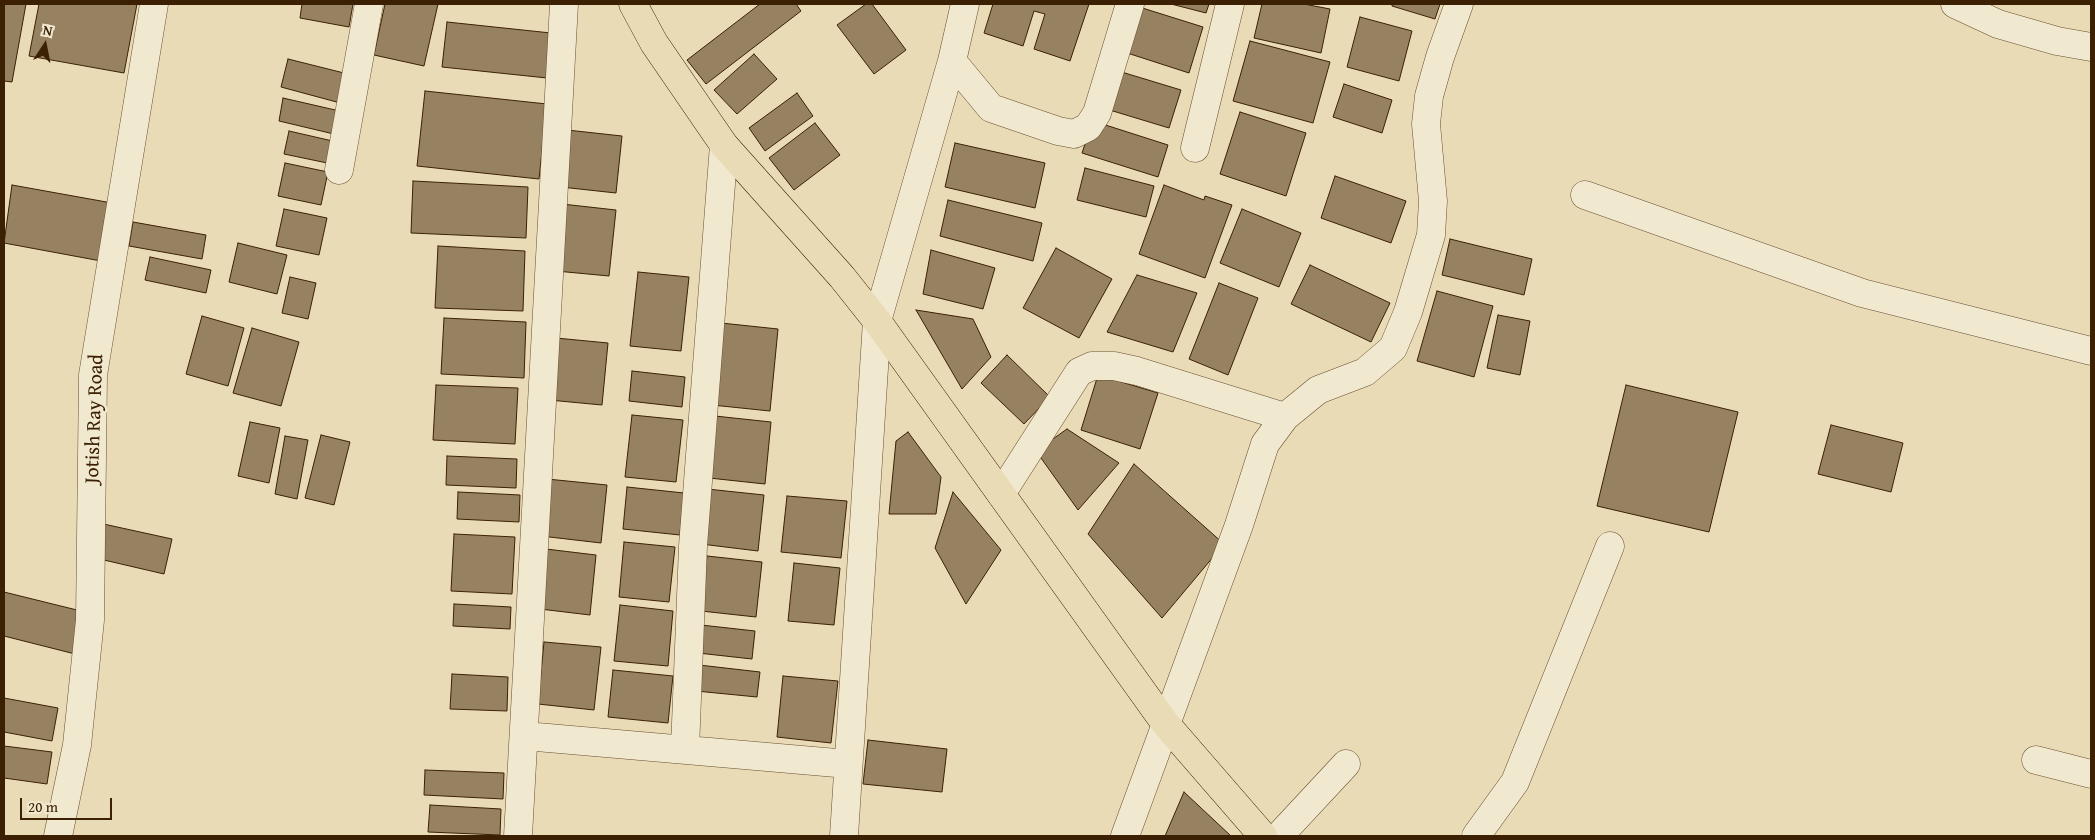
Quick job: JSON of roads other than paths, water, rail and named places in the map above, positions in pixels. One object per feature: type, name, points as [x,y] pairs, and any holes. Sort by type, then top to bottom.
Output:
[{"type":"main road","points":[[633,4],[654,43],[724,145],[878,321],[1165,723],[1263,836]]},
{"type":"street","name":"Jotish Ray Road","points":[[58,836],[77,745],[90,620],[93,375],[154,4]]},
{"type":"street","points":[[339,170],[369,4]]},
{"type":"street","points":[[518,836],[564,4]]},
{"type":"street","points":[[844,836],[878,321],[952,61],[965,4]]},
{"type":"street","points":[[952,61],[991,108],[1074,134],[1088,127],[1097,113],[1130,4]]},
{"type":"street","points":[[1195,148],[1230,4]]},
{"type":"street","points":[[1125,836],[1239,526],[1265,444],[1285,417],[1318,390],[1365,372],[1393,348],[1408,312],[1431,235],[1433,201],[1426,124],[1429,96],[1440,57],[1459,4]]},
{"type":"street","points":[[1955,4],[1998,24],[2057,41],[2091,47]]},
{"type":"street","points":[[685,749],[693,546],[724,145]]},
{"type":"street","points":[[1584,195],[1862,293],[2091,352]]},
{"type":"street","points":[[1001,494],[1079,372],[1092,366],[1114,366],[1137,371],[1285,417]]},
{"type":"street","points":[[1476,836],[1515,782],[1610,546]]},
{"type":"street","points":[[525,736],[848,764]]},
{"type":"street","points":[[2036,760],[2091,774]]},
{"type":"street","points":[[1279,836],[1346,764]]}]
